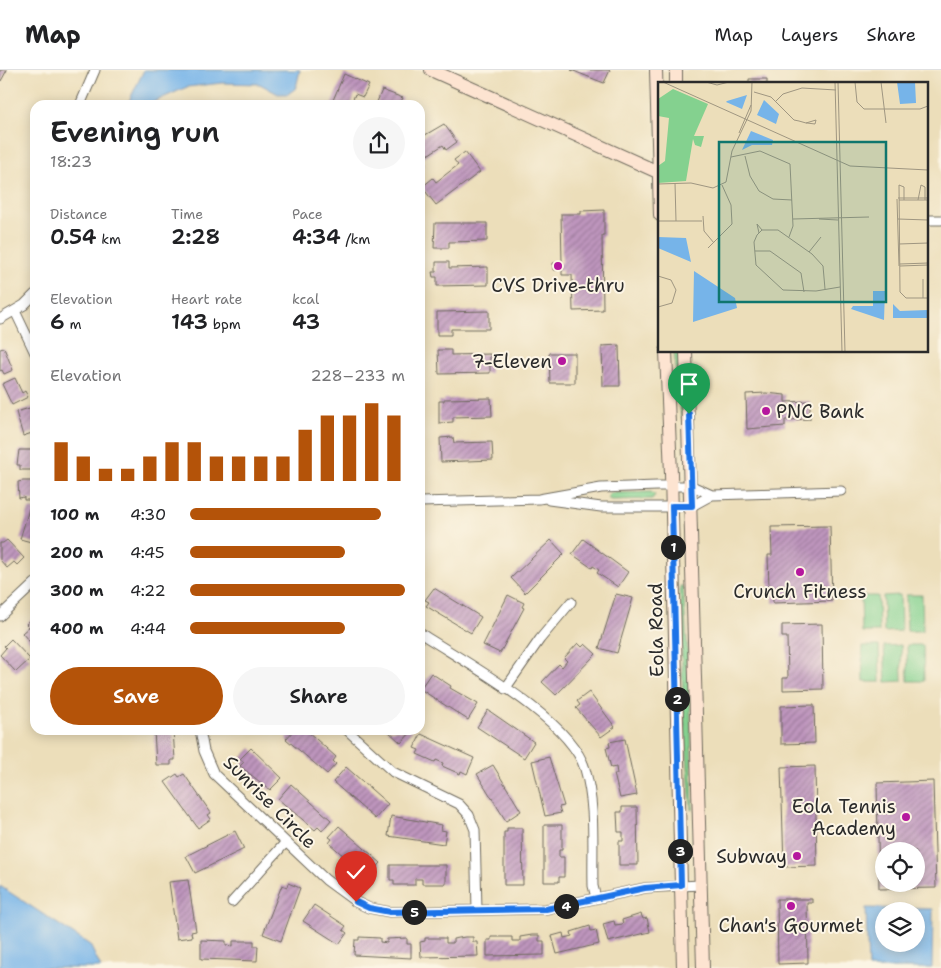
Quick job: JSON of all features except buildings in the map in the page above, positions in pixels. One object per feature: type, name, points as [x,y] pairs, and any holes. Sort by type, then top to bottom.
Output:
[{"type":"street","points":[[82,100],[95,70]]},
{"type":"street","points":[[431,70],[658,173]]},
{"type":"street","points":[[656,70],[658,139]]},
{"type":"street","points":[[928,220],[941,220]]},
{"type":"street","points":[[0,319],[15,311],[30,298]]},
{"type":"street","points":[[15,311],[30,342]]},
{"type":"street","name":"Eola Road","points":[[666,352],[672,486],[683,968]]},
{"type":"street","name":"Eola Road","points":[[686,352],[692,486],[703,968]]},
{"type":"street","points":[[425,502],[539,499],[601,488],[672,486],[692,486],[712,495],[841,492]]},
{"type":"street","points":[[539,499],[601,507],[692,506],[712,495]]},
{"type":"street","points":[[0,616],[30,588]]},
{"type":"street","points":[[505,689],[540,639],[571,602]]},
{"type":"street","points":[[425,636],[523,700],[566,735],[584,767],[591,798],[593,886],[596,898]]},
{"type":"street","name":"Sunrise Circle","points":[[201,735],[204,751],[214,774],[326,880],[356,902],[369,908],[390,912],[546,909],[645,888],[700,885]]},
{"type":"street","points":[[352,735],[393,772],[459,804],[469,815],[475,830],[477,910]]},
{"type":"street","points":[[232,902],[286,842]]},
{"type":"green space","points":[[674,352],[680,352],[683,417],[681,417]]},
{"type":"green space","points":[[651,492],[655,495],[652,499],[611,500],[607,498],[610,493]]},
{"type":"green space","points":[[680,586],[683,586],[690,685],[693,809],[691,810],[683,701]]},
{"type":"green space","points":[[900,595],[901,631],[884,632],[883,596]]},
{"type":"green space","points":[[906,595],[922,595],[923,631],[907,631]]},
{"type":"green space","points":[[861,596],[878,596],[879,632],[862,632]]},
{"type":"green space","points":[[901,645],[902,681],[886,682],[884,646]]},
{"type":"green space","points":[[907,645],[923,645],[924,681],[908,681]]},
{"type":"green space","points":[[862,646],[879,646],[880,682],[863,682]]},
{"type":"water","points":[[144,70],[300,70],[296,88],[288,94],[278,94],[260,84],[222,83],[187,87],[158,100],[129,100]]},
{"type":"water","points":[[0,886],[90,945],[101,968],[0,968]]},
{"type":"water","points":[[866,908],[875,908],[875,952],[925,952],[925,909],[933,909],[932,968],[868,968]]},
{"type":"place","name":"CVS Drive-thru","points":[[558,266]]},
{"type":"place","name":"7-Eleven","points":[[562,361]]},
{"type":"place","name":"PNC Bank","points":[[766,411]]},
{"type":"place","name":"Crunch Fitness","points":[[800,572]]},
{"type":"place","name":"Eola Tennis Academy","points":[[906,817]]},
{"type":"place","name":"Subway","points":[[797,856]]},
{"type":"place","name":"Chan's Gourmet","points":[[791,906]]},
{"type":"route","points":[[356,902],[369,908],[390,912],[546,909],[645,888],[681,885],[672,506],[692,506],[689,414]]}]
